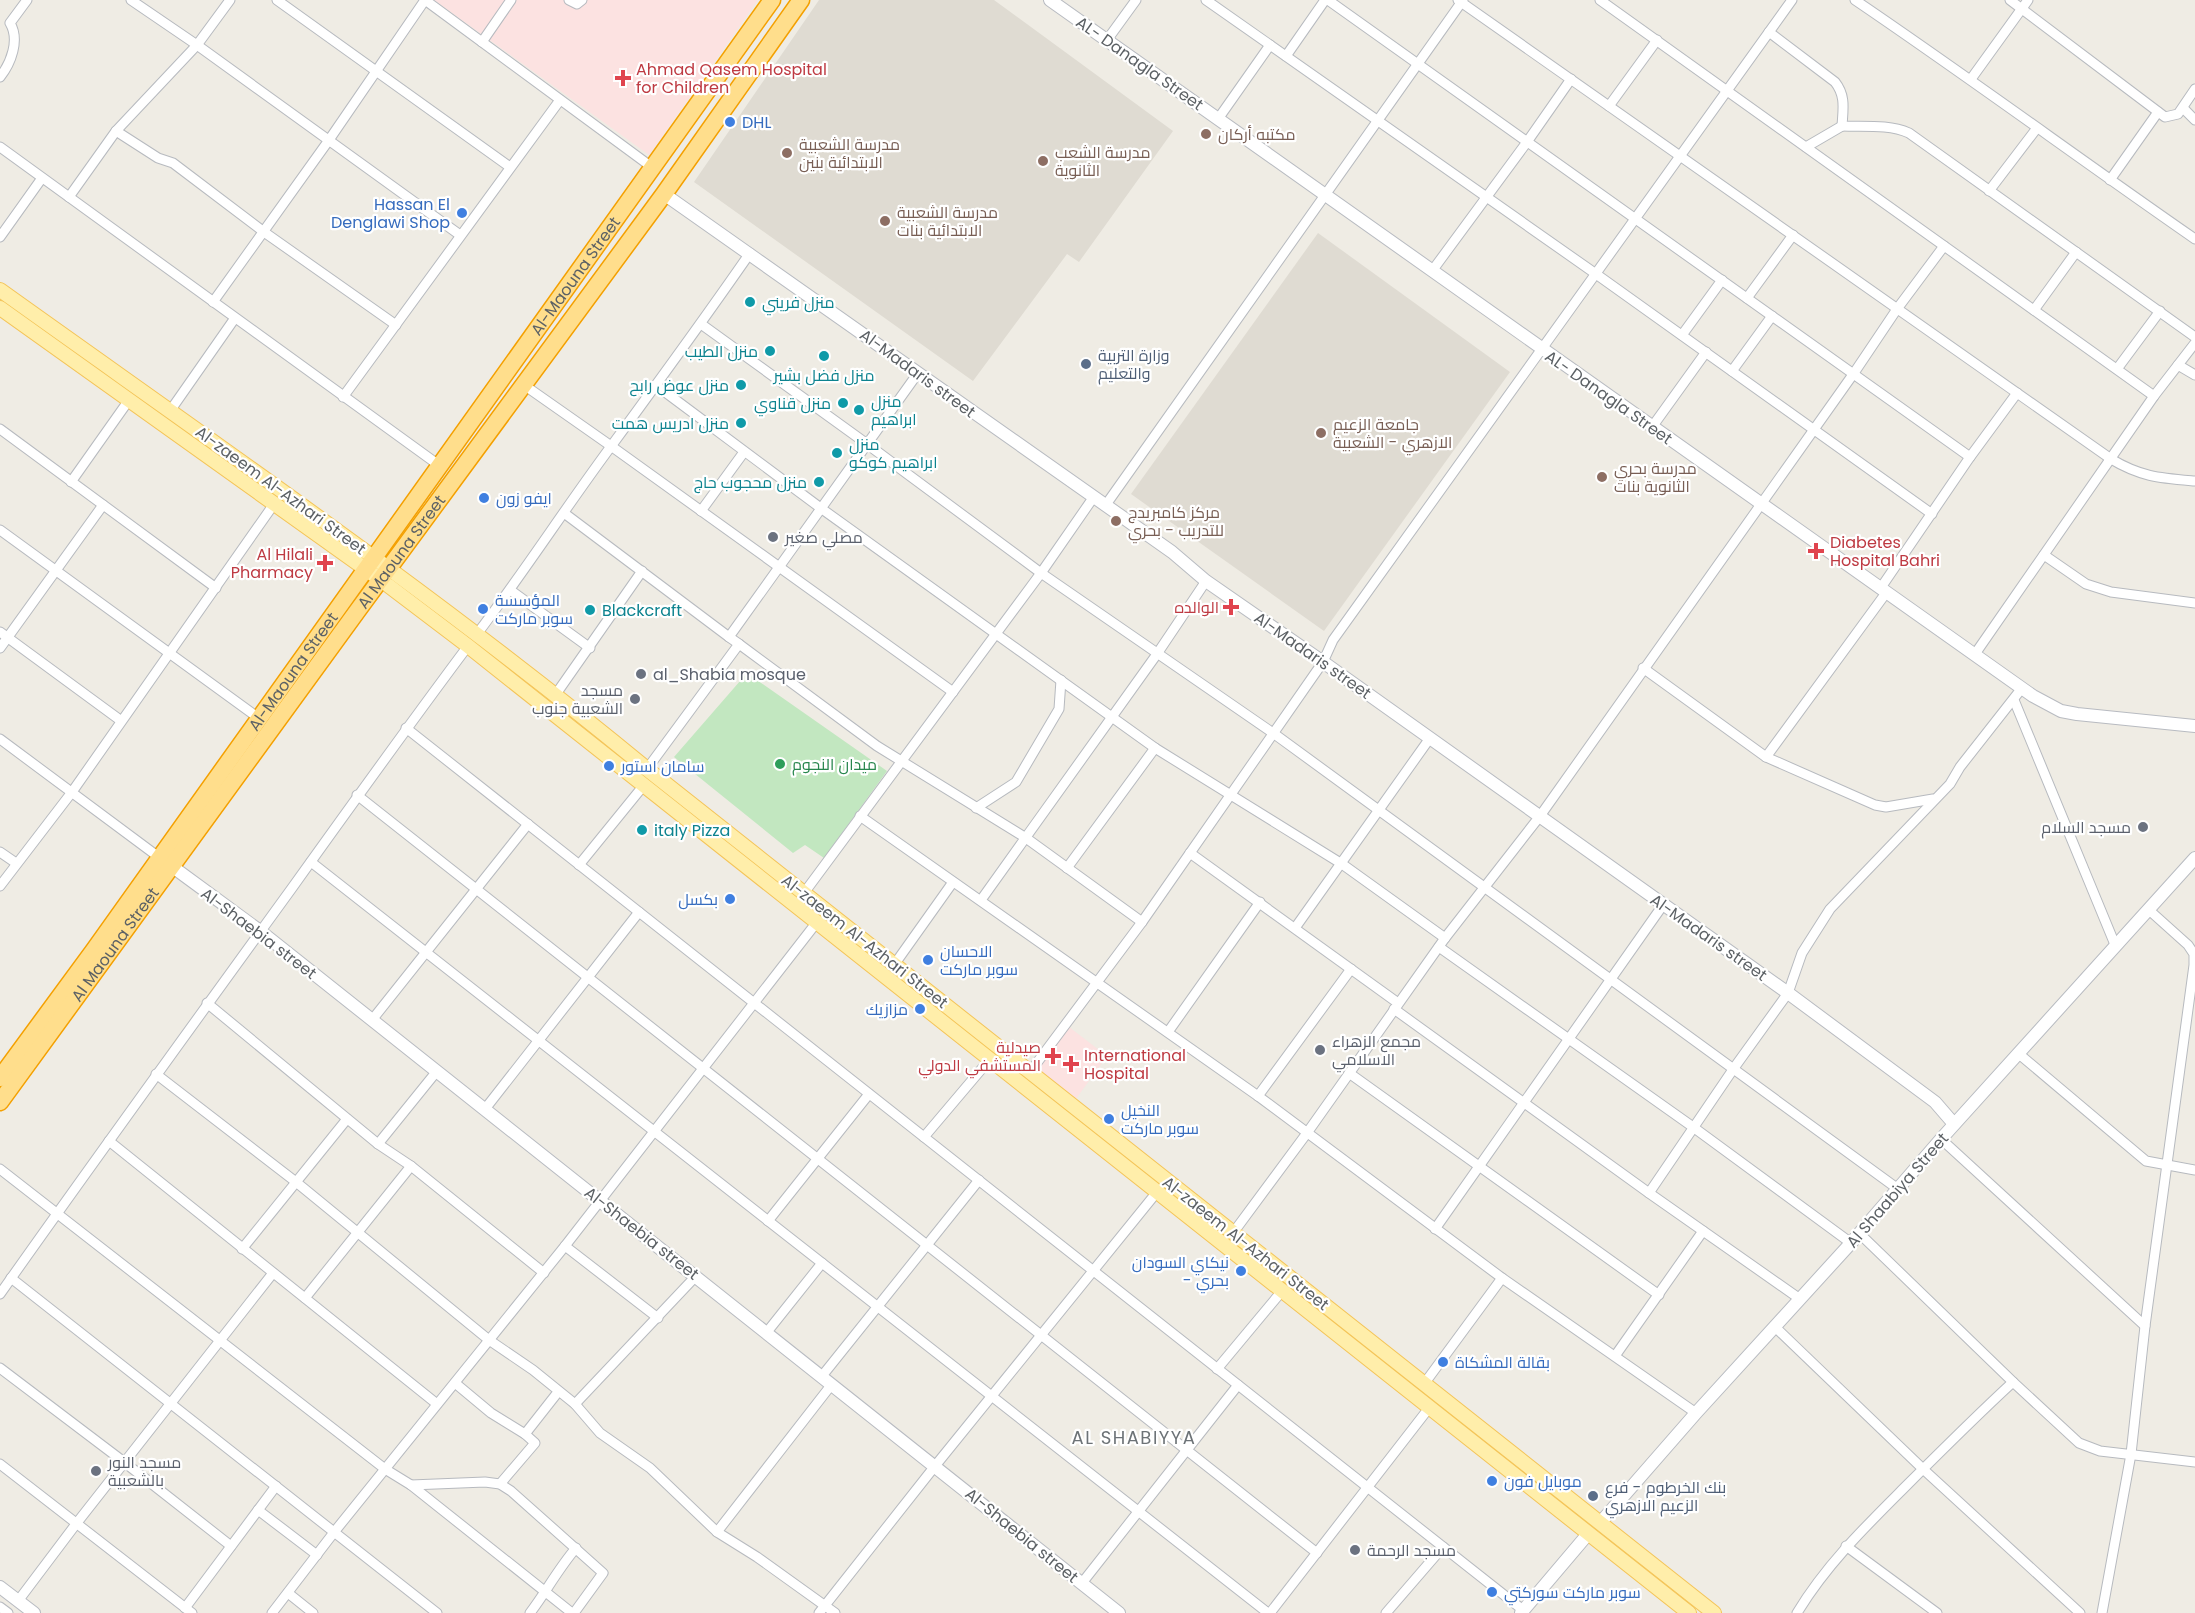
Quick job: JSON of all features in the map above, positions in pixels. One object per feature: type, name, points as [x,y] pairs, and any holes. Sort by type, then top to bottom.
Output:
[{"type":"highway","name":"Al-Maouna Street","points":[[0,1078],[166,862],[260,719],[772,0]]},
{"type":"highway","name":"Al Maouna Street","points":[[0,1102],[166,862],[385,574],[664,194],[801,0]]},
{"type":"main road","name":"Al-zaeem Al-Azhari Street","points":[[0,290],[170,411],[371,564],[477,634],[556,694],[647,769],[1714,1613]]},
{"type":"main road","name":"Al-zaeem Al-Azhari Street","points":[[0,308],[274,504],[371,564]]},
{"type":"main road","name":"Al-zaeem Al-Azhari Street","points":[[385,574],[468,646],[1689,1613]]},
{"type":"street","points":[[0,77],[9,66],[13,55],[13,29],[10,23],[27,0]]},
{"type":"street","points":[[131,0],[460,235]]},
{"type":"street","points":[[69,197],[116,131],[197,45],[230,0]]},
{"type":"street","points":[[277,0],[510,167]]},
{"type":"street","points":[[213,302],[329,140],[425,0],[653,168]]},
{"type":"street","points":[[482,42],[511,0]]},
{"type":"street","points":[[569,0],[577,4],[582,0]]},
{"type":"street","name":"AL- Danagla Street","points":[[1050,0],[2045,704],[2061,711],[2195,726]]},
{"type":"street","points":[[1107,40],[1136,0]]},
{"type":"street","points":[[1206,0],[1932,514]]},
{"type":"street","points":[[1286,56],[1327,0],[1970,457]]},
{"type":"street","points":[[1600,0],[2154,396]]},
{"type":"street","points":[[1030,1072],[1142,922],[1323,662],[1333,640],[1792,0]]},
{"type":"street","points":[[1855,0],[1971,79],[2110,180],[2195,238]]},
{"type":"street","points":[[2010,0],[2025,4],[2165,117],[2178,114],[2195,89]]},
{"type":"street","points":[[1105,506],[1225,340],[1461,1],[2111,459],[2130,471],[2148,476],[2195,481]]},
{"type":"street","points":[[1971,79],[2025,4]]},
{"type":"street","points":[[1769,32],[1835,81],[1844,98],[1842,126]]},
{"type":"street","points":[[1609,106],[1657,40]]},
{"type":"street","points":[[1218,119],[1270,45]]},
{"type":"street","points":[[1431,271],[1571,79]]},
{"type":"street","points":[[343,396],[560,100]]},
{"type":"street","points":[[2182,108],[2195,120]]},
{"type":"street","points":[[2110,180],[2158,112]]},
{"type":"street","points":[[1806,147],[1842,126],[1899,129],[1909,133],[2195,337]]},
{"type":"street","points":[[1989,191],[2037,128]]},
{"type":"street","points":[[116,131],[158,158],[173,163],[264,232],[396,325]]},
{"type":"street","points":[[0,147],[440,466]]},
{"type":"street","points":[[0,237],[42,178]]},
{"type":"street","name":"Al-Madaris street","points":[[664,194],[1172,552],[1206,581],[1788,993],[1935,1102],[1954,1124]]},
{"type":"street","points":[[1747,298],[1793,235]]},
{"type":"street","points":[[1233,1233],[1445,938],[1540,816],[1897,309],[1944,246]]},
{"type":"street","points":[[2034,310],[2076,252]]},
{"type":"street","points":[[477,634],[611,446],[657,386],[750,253]]},
{"type":"street","points":[[1682,335],[1722,280]]},
{"type":"street","points":[[2117,369],[2160,311]]},
{"type":"street","points":[[1732,371],[1773,316]]},
{"type":"street","points":[[170,411],[235,318]]},
{"type":"street","points":[[701,324],[1041,573],[1273,733],[1898,1189]]},
{"type":"street","points":[[1975,654],[2154,396],[2195,343]]},
{"type":"street","points":[[1652,427],[1706,352]]},
{"type":"street","points":[[2178,365],[2195,375]]},
{"type":"street","points":[[729,637],[918,373]]},
{"type":"street","points":[[524,385],[953,692]]},
{"type":"street","points":[[657,386],[995,635],[1155,748],[1342,864],[1445,938]]},
{"type":"street","points":[[1766,757],[1883,591],[1970,457],[2017,393]]},
{"type":"street","points":[[71,482],[129,400]]},
{"type":"street","points":[[0,429],[216,588]]},
{"type":"street","points":[[701,511],[744,452]]},
{"type":"street","points":[[804,893],[1041,573],[1093,498]]},
{"type":"street","points":[[0,886],[72,792],[120,720],[274,504]]},
{"type":"street","points":[[0,648],[4,634],[57,572],[104,506]]},
{"type":"street","points":[[564,513],[878,746],[1026,838],[1142,922]]},
{"type":"street","points":[[0,530],[260,719]]},
{"type":"street","points":[[2043,555],[2086,584],[2111,592],[2195,603]]},
{"type":"street","points":[[556,694],[642,572]]},
{"type":"street","points":[[981,900],[1157,654],[1206,581]]},
{"type":"street","points":[[510,590],[590,648]]},
{"type":"street","points":[[4,634],[120,720]]},
{"type":"street","points":[[647,769],[739,644]]},
{"type":"street","points":[[0,1294],[56,1212],[311,862],[357,795],[468,646]]},
{"type":"street","points":[[1643,669],[1766,757],[1875,805],[1886,807],[1933,799]]},
{"type":"street","points":[[976,808],[1016,782],[1059,709],[1061,680]]},
{"type":"street","points":[[1649,1193],[1788,993],[1802,952],[1830,909],[1933,799],[1950,784],[1960,766],[2022,688]]},
{"type":"street","points":[[2014,700],[2116,947]]},
{"type":"street","points":[[406,728],[1443,1547],[1522,1612],[1588,1534]]},
{"type":"street","points":[[1295,928],[1430,738]]},
{"type":"street","points":[[0,739],[166,862]]},
{"type":"street","points":[[1067,867],[1155,748]]},
{"type":"street","points":[[579,865],[644,785]]},
{"type":"street","points":[[357,795],[1317,1553]]},
{"type":"street","points":[[860,816],[1258,1096],[1502,1278],[1696,1413]]},
{"type":"street","points":[[372,1020],[528,824]]},
{"type":"street","points":[[0,852],[16,863]]},
{"type":"street","points":[[1190,853],[1351,969],[1523,1102],[1800,1299]]},
{"type":"street","name":"Al Shaabiya Street","points":[[1600,1523],[1774,1326],[1860,1234],[1954,1124],[2195,858]]},
{"type":"street","name":"Al-Shaebia street","points":[[166,862],[260,931],[1119,1613]]},
{"type":"street","points":[[311,862],[1269,1613],[1429,1408]]},
{"type":"street","points":[[894,965],[953,882]]},
{"type":"street","points":[[1168,1032],[1260,903]]},
{"type":"street","points":[[1435,1229],[1663,906]]},
{"type":"street","points":[[2102,1613],[2131,1454],[2145,1326],[2194,954],[2188,945],[2149,910]]},
{"type":"street","points":[[485,1109],[639,912]]},
{"type":"street","points":[[272,1613],[335,1531],[544,1273],[817,922]]},
{"type":"street","points":[[1439,947],[1693,1127],[1851,1244]]},
{"type":"street","points":[[1258,1096],[1351,969]]},
{"type":"street","points":[[207,1003],[378,1144],[411,1166],[544,1273]]},
{"type":"street","points":[[2019,1054],[2146,1161],[2195,1170]]},
{"type":"street","points":[[924,1137],[990,1059]]},
{"type":"street","points":[[378,1144],[437,1071]]},
{"type":"street","points":[[1349,1073],[1659,1295]]},
{"type":"street","points":[[156,1074],[296,1182],[489,1340],[533,1370],[575,1404],[600,1433],[650,1468],[717,1532],[822,1609],[835,1613]]},
{"type":"street","points":[[768,1221],[869,1094]]},
{"type":"street","points":[[242,1249],[347,1119]]},
{"type":"street","points":[[1941,1139],[2145,1326]]},
{"type":"street","points":[[109,1141],[437,1404]]},
{"type":"street","points":[[305,1298],[411,1166]]},
{"type":"street","points":[[0,1169],[385,1469],[411,1485],[573,1613],[603,1573],[500,1484],[485,1482],[411,1485]]},
{"type":"street","points":[[717,1532],[878,1307],[979,1180]]},
{"type":"street","points":[[822,1609],[1157,1192]]},
{"type":"street","points":[[1615,1356],[1703,1231]]},
{"type":"street","points":[[1860,1234],[2079,1443],[2100,1451],[2195,1462]]},
{"type":"street","points":[[565,1246],[658,1318]]},
{"type":"street","points":[[767,1332],[822,1263]]},
{"type":"street","points":[[18,1601],[273,1273]]},
{"type":"street","points":[[575,1404],[696,1276]]},
{"type":"street","points":[[11,1278],[437,1613]]},
{"type":"street","points":[[1424,1384],[1502,1278]]},
{"type":"street","points":[[1217,1369],[1282,1291]]},
{"type":"street","points":[[1774,1326],[1923,1469],[2080,1613]]},
{"type":"street","points":[[0,1368],[231,1546]]},
{"type":"street","points":[[1797,1613],[1809,1593],[1846,1546],[2013,1382]]},
{"type":"street","points":[[455,1383],[491,1413],[525,1434],[535,1443],[500,1484]]},
{"type":"street","points":[[1082,1583],[1238,1385]]},
{"type":"street","points":[[525,1434],[558,1392]]},
{"type":"street","points":[[0,1464],[188,1610],[231,1546],[276,1486]]},
{"type":"street","points":[[258,1510],[317,1555]]},
{"type":"street","points":[[1846,1546],[1936,1613]]},
{"type":"street","points":[[1386,1613],[1443,1547]]},
{"type":"street","points":[[530,1613],[546,1592],[558,1568],[576,1548]]},
{"type":"street","points":[[0,1587],[34,1613]]},
{"type":"street","points":[[288,1593],[314,1613]]},
{"type":"street","points":[[0,1607],[8,1613]]},
{"type":"shaded area","name":"Ahmad Qasem Hospital for Children","points":[[434,0],[758,0],[649,155]]},
{"type":"shaded area","points":[[819,0],[994,0],[1173,131],[1079,262],[1067,254],[973,381],[694,182]]},
{"type":"shaded area","name":"جامعة الزعيم الازهري - الشعبية","points":[[1318,233],[1510,372],[1324,631],[1131,494]]},
{"type":"shaded area","name":"International Hospital","points":[[1069,1027],[1107,1056],[1073,1103],[1035,1073]]},
{"type":"green space","name":"ميدان النجوم","points":[[747,673],[887,771],[824,858],[805,845],[793,853],[674,757]]},
{"type":"place","name":"Ahmad Qasem Hospital for Children","points":[[623,78]]},
{"type":"place","name":"DHL","points":[[730,122]]},
{"type":"place","name":"مكتبه أركان","points":[[1206,134]]},
{"type":"place","name":"مدرسة الشعبية الابتدائية بنين","points":[[787,153]]},
{"type":"place","name":"مدرسة الشعب الثانوية","points":[[1043,161]]},
{"type":"place","name":"Hassan El Denglawi Shop","points":[[462,213]]},
{"type":"place","name":"مدرسة الشعبية الابتدائية بنات","points":[[885,221]]},
{"type":"place","name":"منزل فريني","points":[[750,302]]},
{"type":"place","name":"منزل الطيب","points":[[770,351]]},
{"type":"place","name":"منزل فضل بشير","points":[[824,356]]},
{"type":"place","name":"وزارة التربية والتعليم","points":[[1086,364]]},
{"type":"place","name":"منزل عوض رابح","points":[[741,385]]},
{"type":"place","name":"منزل قناوي","points":[[843,403]]},
{"type":"place","name":"منزل ابراهيم","points":[[859,410]]},
{"type":"place","name":"منزل ادريس همت","points":[[741,423]]},
{"type":"place","name":"جامعة الزعيم الازهري - الشعبية","points":[[1321,433]]},
{"type":"place","name":"منزل ابراهيم كوكو","points":[[837,453]]},
{"type":"place","name":"مدرسة بحري الثانوية بنات","points":[[1602,477]]},
{"type":"place","name":"منزل محجوب حاج","points":[[819,482]]},
{"type":"place","name":"ايفو زون","points":[[484,498]]},
{"type":"place","name":"مركز كامبريدج للتدريب - بحري","points":[[1116,521]]},
{"type":"place","name":"مصلي صغير","points":[[773,537]]},
{"type":"place","name":"Diabetes Hospital Bahri","points":[[1816,551]]},
{"type":"place","name":"Al Hilali Pharmacy","points":[[325,563]]},
{"type":"place","name":"الوالده","points":[[1231,607]]},
{"type":"place","name":"المؤسسة سوبر ماركت","points":[[483,609]]},
{"type":"place","name":"Blackcraft","points":[[590,610]]},
{"type":"place","name":"al_Shabia mosque","points":[[641,674]]},
{"type":"place","name":"مسجد الشعبية جنوب","points":[[635,699]]},
{"type":"place","name":"ميدان النجوم","points":[[780,764]]},
{"type":"place","name":"سامان استور","points":[[609,766]]},
{"type":"place","name":"مسجد السلام","points":[[2143,827]]},
{"type":"place","name":"italy Pizza","points":[[642,830]]},
{"type":"place","name":"بكسل","points":[[730,899]]},
{"type":"place","name":"الاحسان سوبر ماركت","points":[[928,960]]},
{"type":"place","name":"مزازيك","points":[[920,1009]]},
{"type":"place","name":"مجمع الزهراء الاسلامي","points":[[1320,1050]]},
{"type":"place","name":"صيدلية المستشفي الدولي","points":[[1053,1056]]},
{"type":"place","name":"International Hospital","points":[[1071,1064]]},
{"type":"place","name":"النخيل سوبر ماركت","points":[[1109,1119]]},
{"type":"place","name":"نيكاي السودان - بحري","points":[[1241,1271]]},
{"type":"place","name":"بقالة المشكاة","points":[[1443,1362]]},
{"type":"place","name":"مسجد النور بالشعبية","points":[[96,1471]]},
{"type":"place","name":"موبايل فون","points":[[1492,1481]]},
{"type":"place","name":"بنك الخرطوم - فرع الزعيم الازهري","points":[[1593,1496]]},
{"type":"place","name":"مسجد الرحمة","points":[[1355,1550]]},
{"type":"place","name":"سوبر ماركت سوركتي","points":[[1492,1592]]},
{"type":"district","name":"AL SHABIYYA","points":[[1134,1438]]}]
